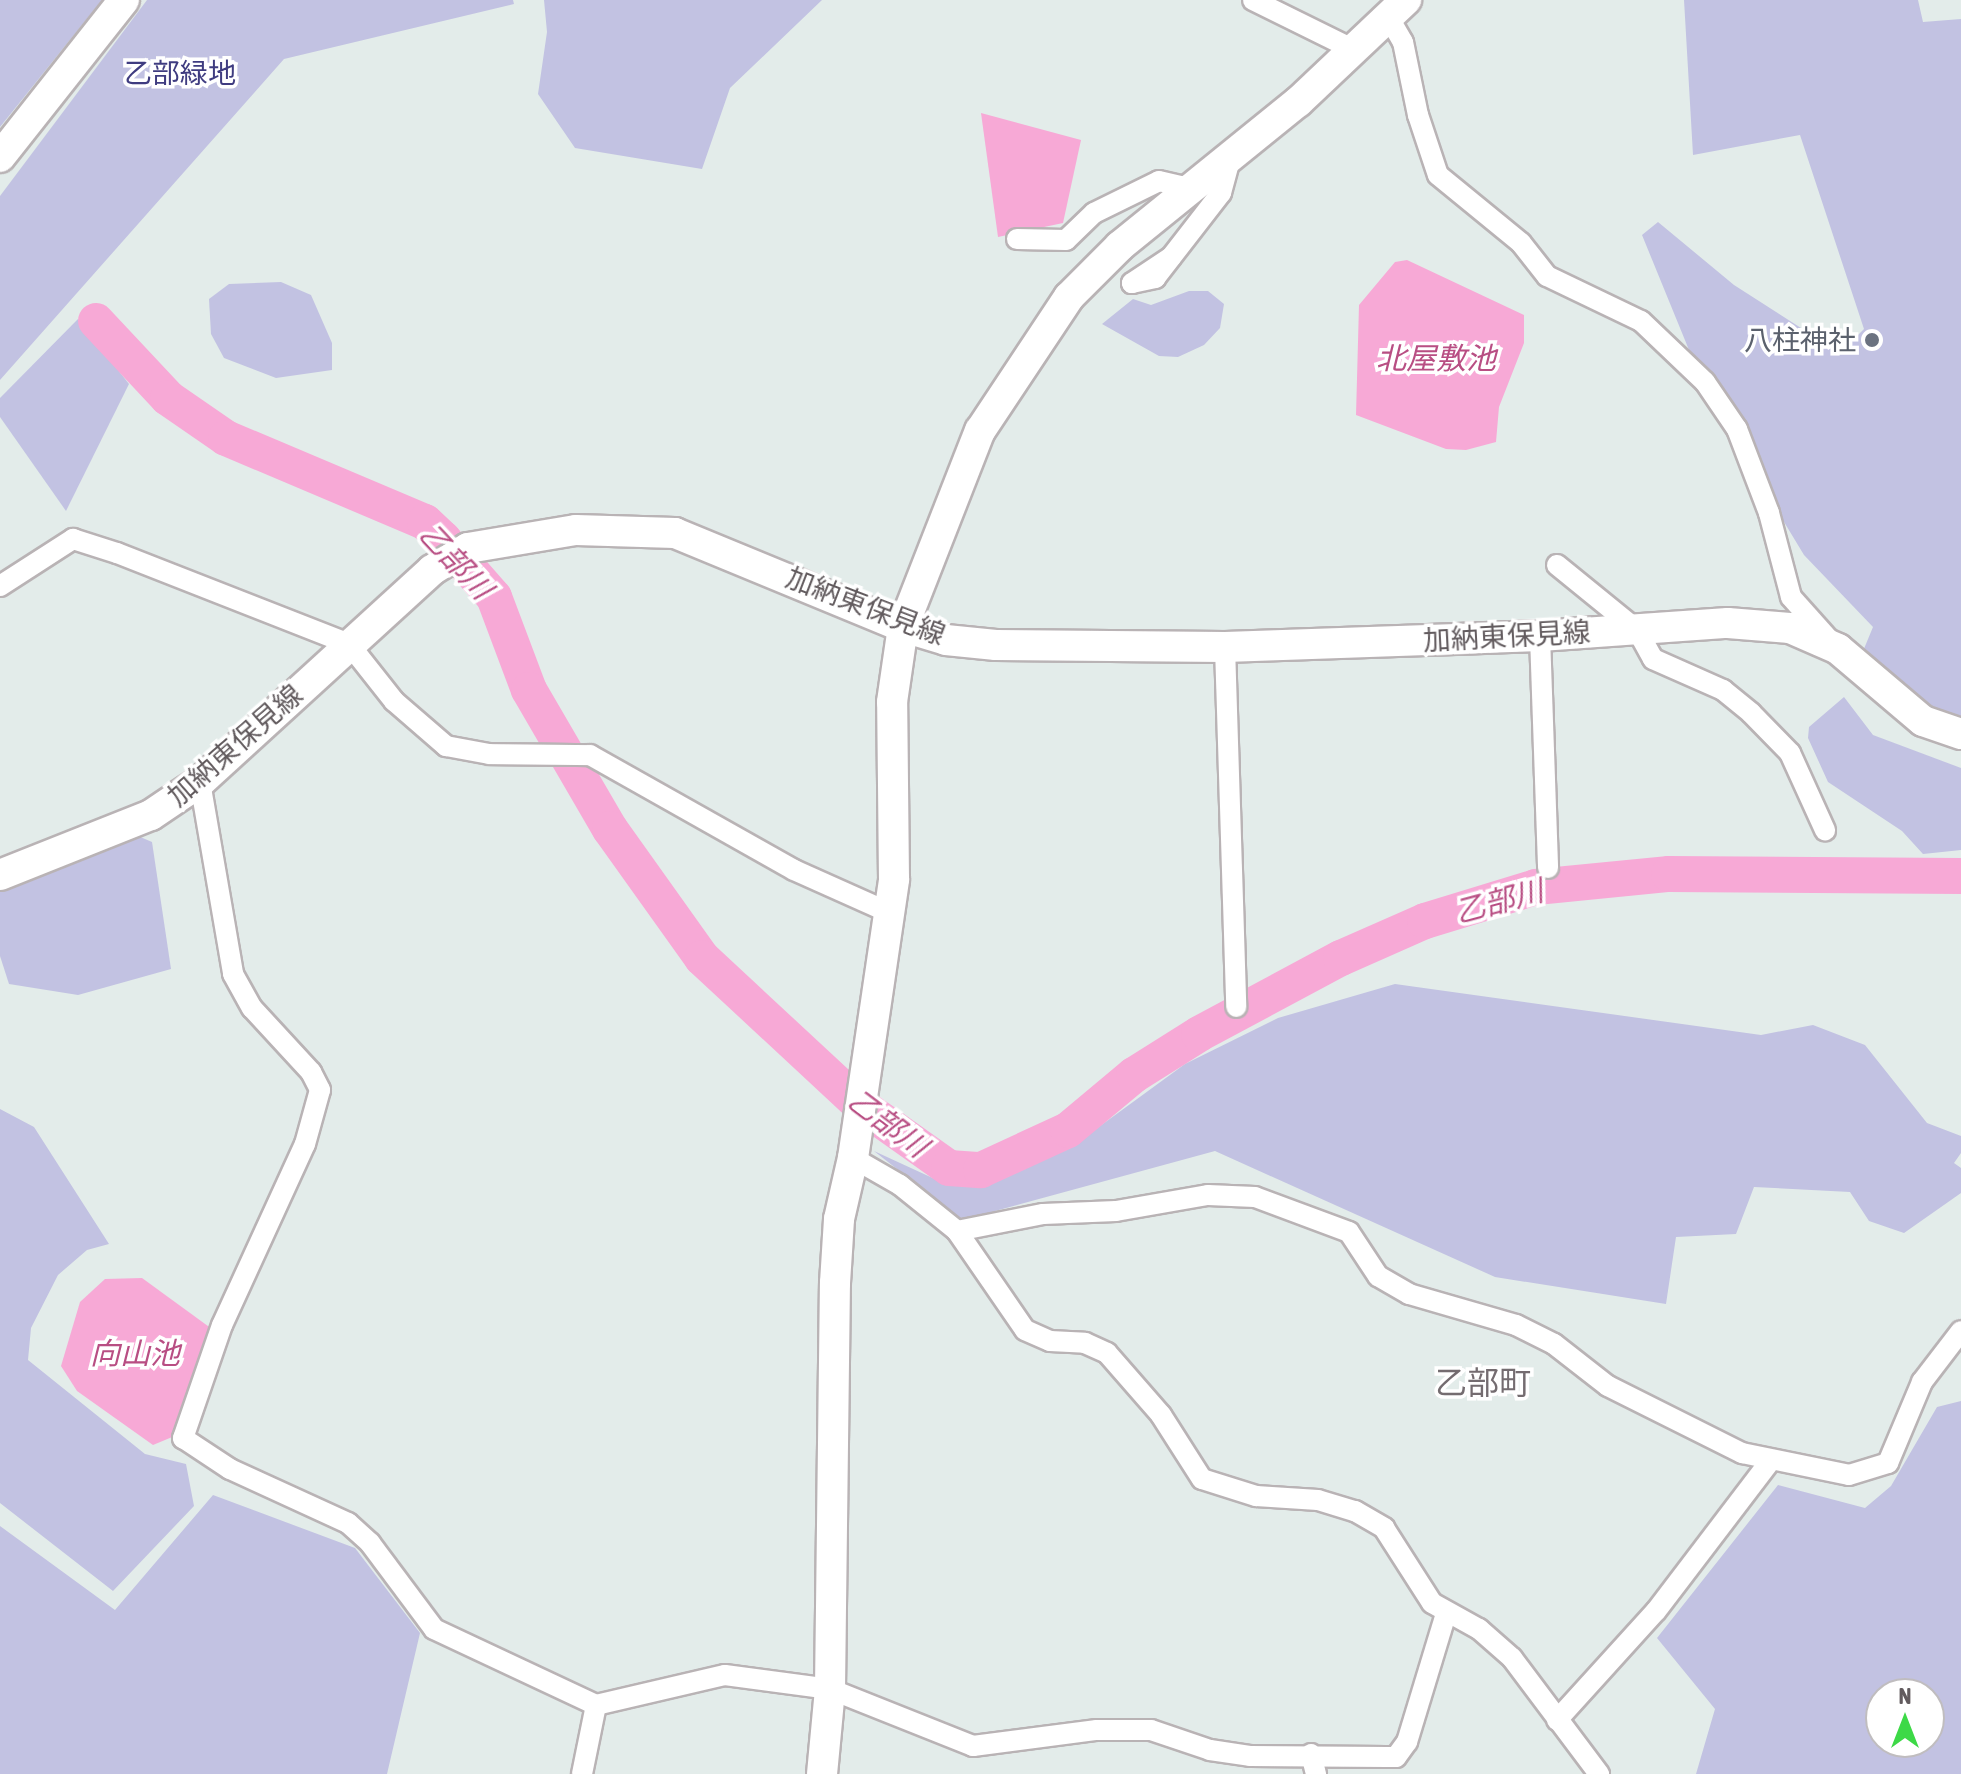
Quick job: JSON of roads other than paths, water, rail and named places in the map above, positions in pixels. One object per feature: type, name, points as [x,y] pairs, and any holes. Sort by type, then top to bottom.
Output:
[{"type":"street","points":[[0,157],[124,0]]},
{"type":"street","points":[[1253,0],[1354,50]]},
{"type":"street","points":[[822,1774],[830,1689],[833,1310],[839,1219],[855,1145],[890,913],[892,702],[903,627],[980,431],[1029,349],[1069,297],[1189,188],[1230,160],[1397,9]]},
{"type":"street","points":[[1397,9],[1418,115],[1438,175],[1521,243],[1547,276],[1641,321],[1705,382],[1737,429],[1769,513],[1791,597],[1838,649]]},
{"type":"street","points":[[1171,257],[1221,193],[1230,160]]},
{"type":"street","points":[[1017,239],[1066,240],[1094,213],[1159,181],[1189,188]]},
{"type":"street","name":"加納東保見線","points":[[0,875],[151,815],[200,782],[349,644],[456,555],[576,530],[629,528],[675,533],[903,627],[946,640],[996,645],[1225,647],[1540,636],[1728,623],[1790,628],[1838,649],[1923,721],[1961,734]]},
{"type":"street","points":[[0,586],[73,539],[349,644],[394,701],[446,746],[489,754],[590,755],[781,863],[890,913]]},
{"type":"street","points":[[1557,565],[1637,630],[1653,659],[1723,690],[1790,753],[1825,830]]},
{"type":"street","points":[[1540,636],[1548,868]]},
{"type":"street","points":[[1225,647],[1236,1007]]},
{"type":"street","points":[[200,782],[233,974],[252,1008],[311,1072],[320,1090],[305,1144],[222,1325],[183,1438],[230,1469],[348,1523],[370,1543],[434,1629],[596,1705],[725,1675],[830,1689],[973,1746],[1097,1730],[1151,1730],[1237,1754],[1314,1764],[1396,1757],[1402,1751],[1446,1614]]},
{"type":"street","points":[[855,1145],[957,1231],[1025,1330],[1050,1341],[1085,1343],[1107,1353],[1161,1415],[1202,1479],[1256,1496],[1318,1500],[1369,1517],[1393,1537],[1424,1593],[1446,1614],[1479,1629],[1512,1658],[1599,1774]]},
{"type":"street","points":[[957,1231],[1043,1214],[1116,1211],[1208,1195],[1255,1197],[1349,1232],[1378,1276],[1409,1294],[1516,1325],[1554,1344],[1608,1386],[1742,1453],[1849,1475],[1888,1463],[1922,1382],[1961,1331]]},
{"type":"street","points":[[1557,1720],[1656,1611],[1771,1460]]},
{"type":"street","points":[[582,1774],[596,1705]]},
{"type":"water","points":[[981,113],[1081,140],[1063,223],[998,237]]},
{"type":"water","name":"北屋敷池","points":[[1407,260],[1524,315],[1524,343],[1499,407],[1496,442],[1466,450],[1446,449],[1356,415],[1359,305],[1395,262]]},
{"type":"water","name":"向山池","points":[[142,1278],[212,1329],[177,1435],[153,1445],[77,1391],[61,1366],[80,1302],[105,1279]]},
{"type":"waterway","name":"乙部川","points":[[96,321],[168,398],[226,438],[425,522],[443,539],[494,597],[529,690],[610,829],[702,958],[860,1105],[949,1168],[981,1170],[1068,1130],[1134,1075],[1199,1034],[1341,958],[1425,921],[1536,887],[1669,874],[1961,876]]},
{"type":"place","name":"八柱神社","points":[[1872,340]]},
{"type":"district","name":"乙部町","points":[[1483,1383]]},
{"type":"park label","name":"乙部緑地","points":[[180,73]]}]
